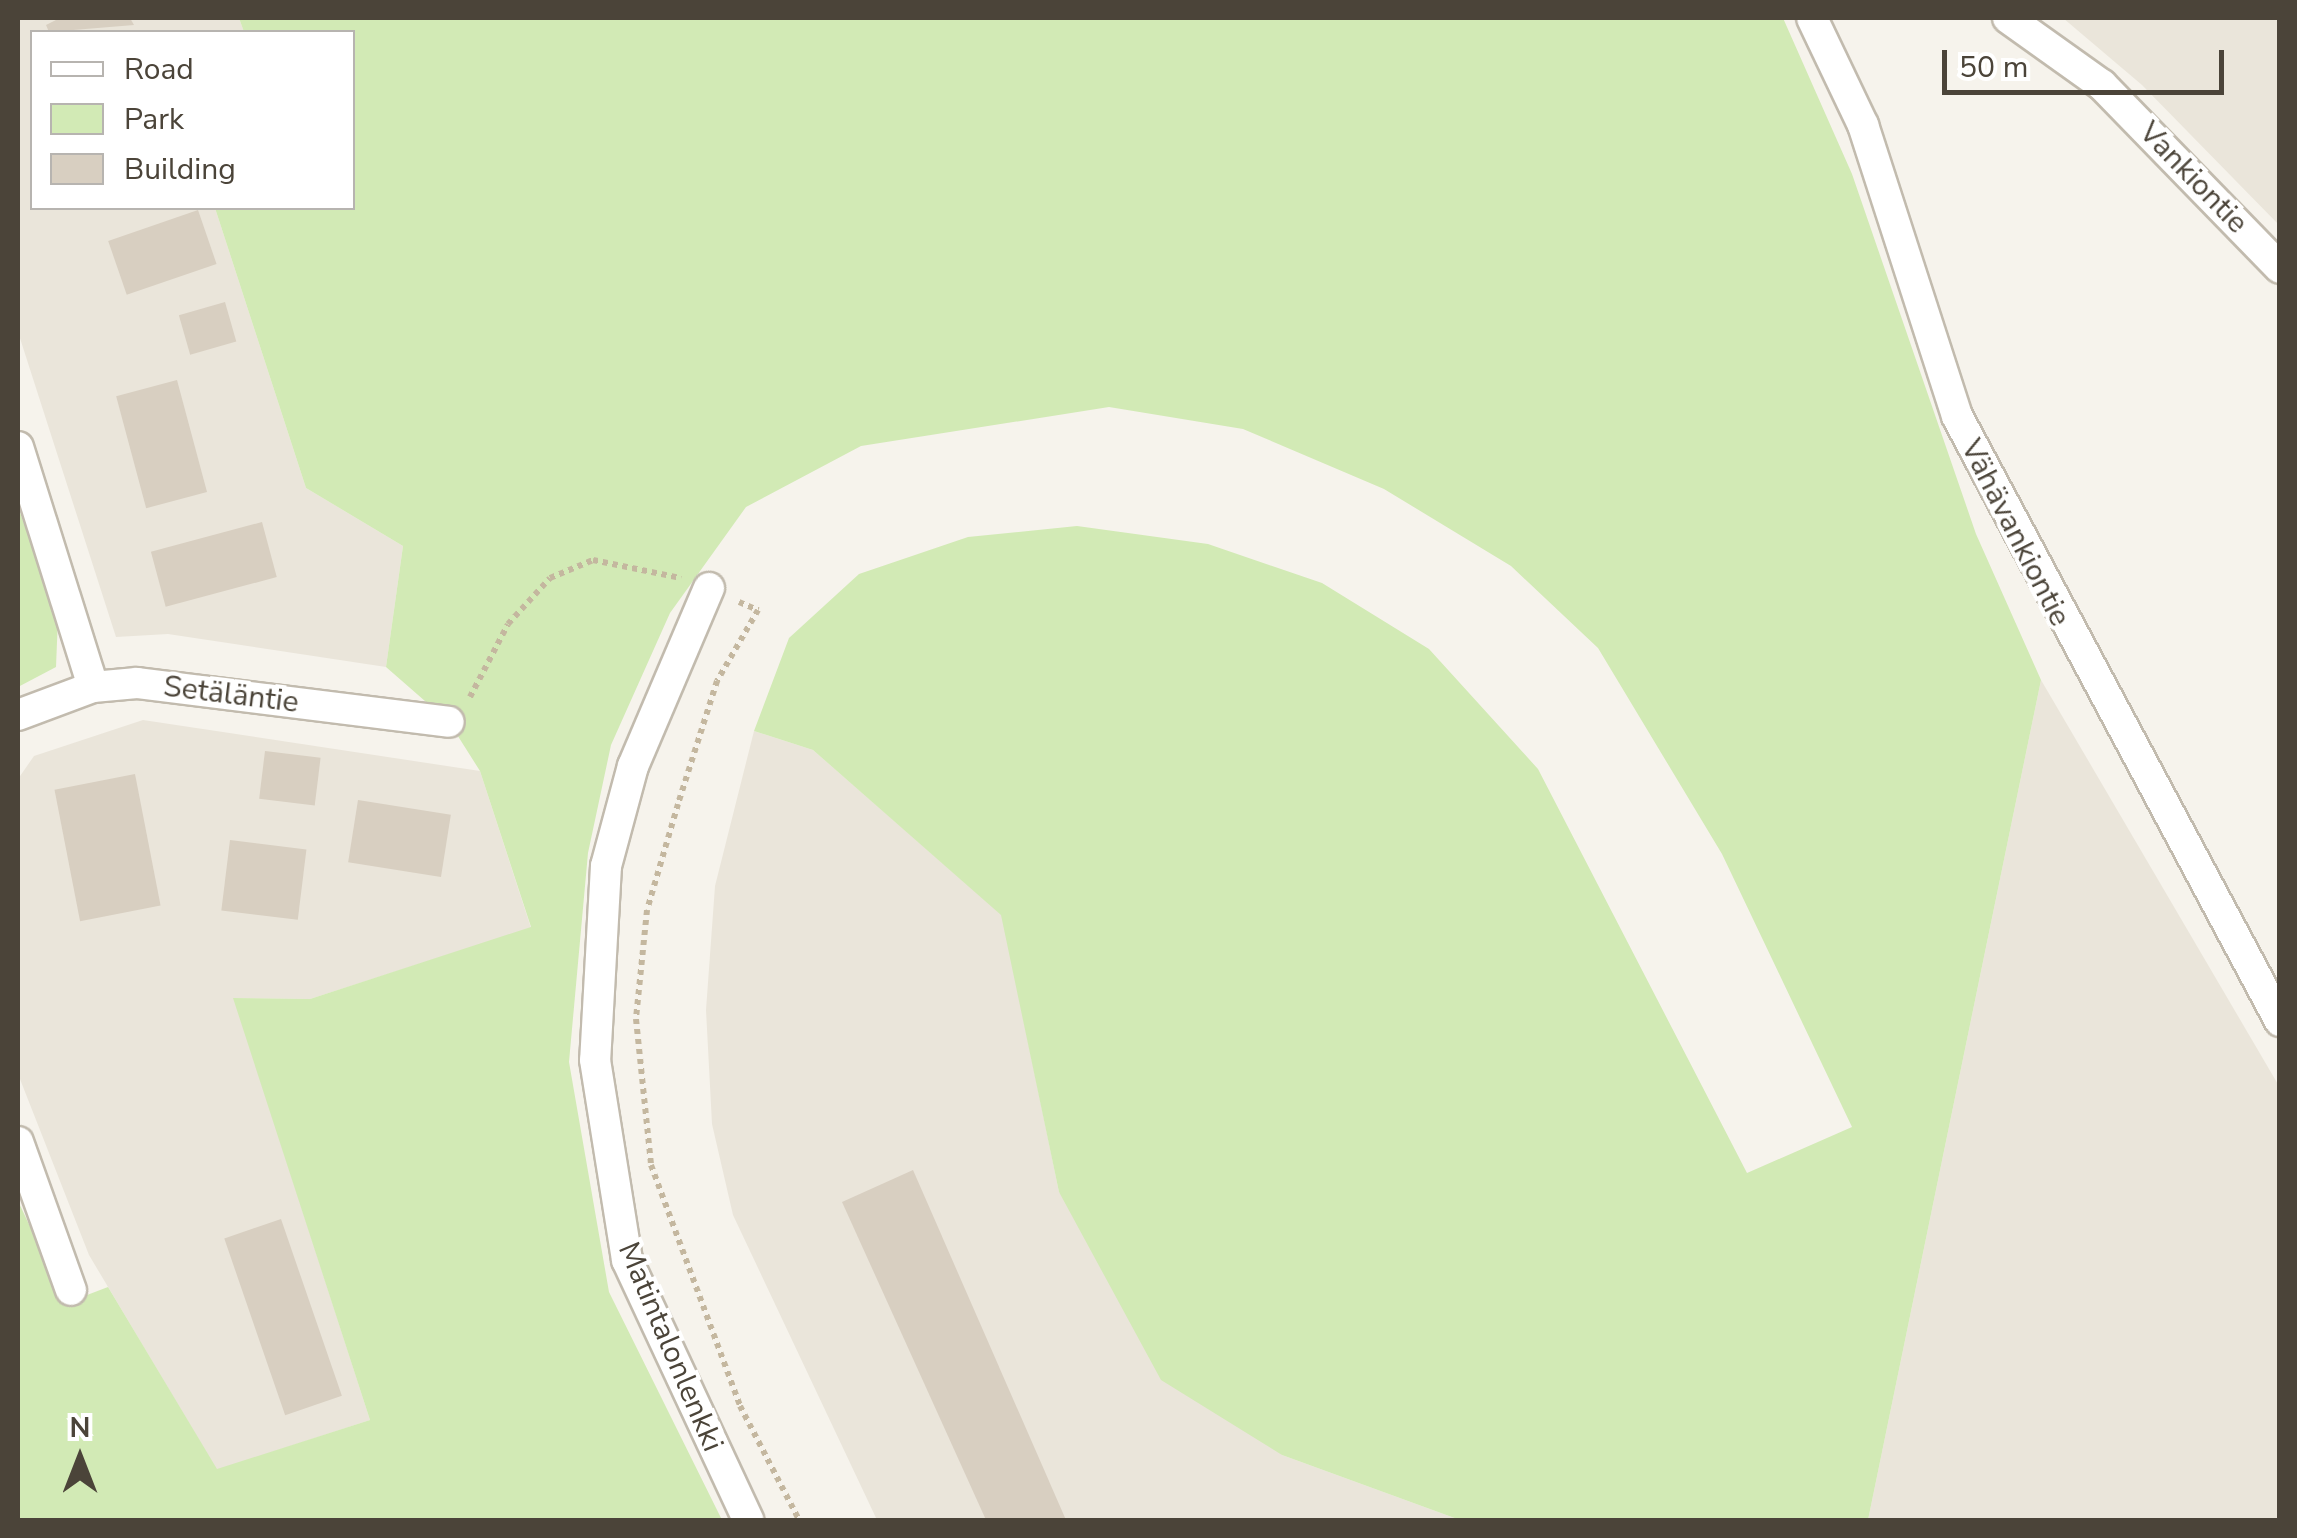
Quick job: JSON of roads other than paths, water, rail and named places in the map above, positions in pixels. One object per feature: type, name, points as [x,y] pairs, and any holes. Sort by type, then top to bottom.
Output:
[{"type":"street","name":"Vähävankiontie","points":[[1812,18],[1863,125],[1957,416],[2280,1021]]},
{"type":"street","name":"Vankiontie","points":[[2008,18],[2102,85],[2280,268]]},
{"type":"street","points":[[18,447],[92,687]]},
{"type":"street","name":"Matintalonlenkki","points":[[709,588],[633,766],[606,866],[596,1060],[628,1260],[748,1520]]},
{"type":"street","name":"Setäläntie","points":[[18,714],[92,687],[137,683],[449,722]]},
{"type":"street","points":[[18,1142],[70,1290]]}]
